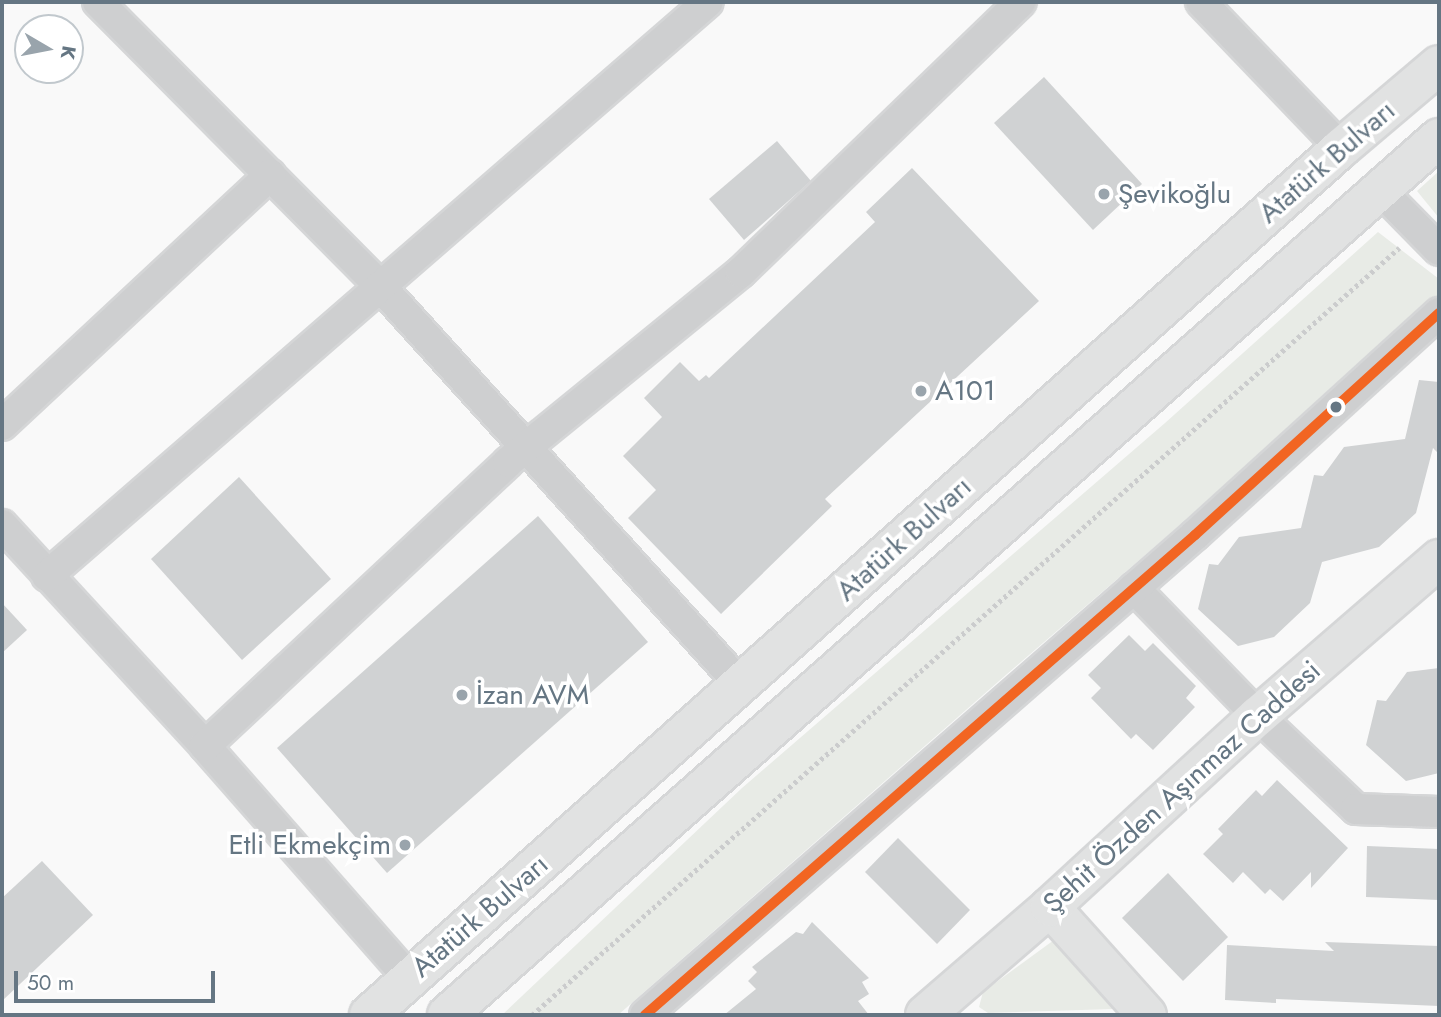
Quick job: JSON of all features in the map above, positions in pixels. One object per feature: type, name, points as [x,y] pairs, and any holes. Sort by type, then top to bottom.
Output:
[{"type":"main road","name":"Atatürk Bulvarı","points":[[369,1015],[1341,148],[1439,65]]},
{"type":"main road","name":"Atatürk Bulvarı","points":[[447,1015],[1439,138]]},
{"type":"main road","points":[[1341,148],[1380,190]]},
{"type":"main road","name":"Şehit Özden Aşınmaz Caddesi","points":[[925,1015],[1050,907],[1258,716],[1439,559]]},
{"type":"main road","points":[[1050,907],[1147,1015]]},
{"type":"street","points":[[98,2],[381,287],[741,685]]},
{"type":"street","points":[[47,576],[708,2]]},
{"type":"street","points":[[205,746],[526,447],[741,272],[1021,2]]},
{"type":"street","points":[[1200,2],[1341,148]]},
{"type":"street","points":[[2,425],[270,174]]},
{"type":"street","points":[[1380,190],[1429,240]]},
{"type":"street","points":[[645,1015],[1134,588],[1439,313]]},
{"type":"street","points":[[2,525],[205,746],[409,978]]},
{"type":"street","points":[[1134,588],[1258,716],[1356,809],[1439,812]]},
{"type":"path","points":[[531,1015],[1429,240]]},
{"type":"shaded area","points":[[1439,171],[1439,218],[1417,191]]},
{"type":"shaded area","points":[[1378,232],[1439,279],[1439,302],[1007,674],[618,1015],[502,1015],[742,788],[1165,423]]},
{"type":"shaded area","points":[[1054,940],[1112,997],[1114,1009],[988,1013],[979,1007],[983,992]]},
{"type":"building","points":[[1044,77],[1142,184],[1093,230],[994,123]]},
{"type":"building","points":[[777,141],[811,181],[744,240],[709,199]]},
{"type":"building","points":[[912,168],[1039,301],[825,499],[832,506],[721,614],[628,518],[656,490],[623,456],[662,417],[644,398],[680,362],[699,381],[706,375],[709,378],[875,222],[866,212]]},
{"type":"building","points":[[1419,380],[1439,382],[1439,454],[1433,448],[1416,513],[1379,547],[1322,562],[1310,603],[1274,637],[1238,646],[1198,609],[1209,564],[1218,565],[1239,537],[1301,528],[1314,475],[1323,476],[1344,447],[1405,439]]},
{"type":"building","points":[[239,477],[331,579],[242,660],[151,559]]},
{"type":"building","name":"İzan AVM","points":[[538,516],[648,642],[387,873],[277,748]]},
{"type":"building","points":[[2,603],[27,630],[2,653]]},
{"type":"building","points":[[1129,635],[1145,651],[1153,643],[1196,686],[1186,698],[1195,707],[1153,750],[1136,734],[1131,739],[1091,698],[1101,688],[1088,675]]},
{"type":"building","points":[[1439,668],[1439,773],[1406,781],[1366,745],[1377,700],[1386,701],[1407,672]]},
{"type":"building","points":[[1277,780],[1348,848],[1311,888],[1311,872],[1283,901],[1270,889],[1265,894],[1243,872],[1233,883],[1203,854],[1223,834],[1218,829],[1256,790],[1262,796]]},
{"type":"building","points":[[898,838],[970,910],[937,944],[865,872]]},
{"type":"building","points":[[1367,846],[1439,849],[1439,900],[1366,897]]},
{"type":"building","points":[[42,861],[93,915],[2,1001],[2,898]]},
{"type":"building","points":[[1168,873],[1228,937],[1183,981],[1122,918]]},
{"type":"building","points":[[812,922],[869,978],[862,982],[869,994],[858,1001],[869,1015],[724,1015],[756,989],[748,981],[757,972],[752,967],[796,932],[803,934]]},
{"type":"building","points":[[1325,942],[1439,946],[1439,1006],[1276,999],[1276,1003],[1225,1000],[1227,945],[1334,951]]},
{"type":"transit line","points":[[645,1015],[1195,535],[1439,313]]},
{"type":"place","name":"Şevikoğlu","points":[[1104,194]]},
{"type":"place","name":"A101","points":[[921,391]]},
{"type":"place","name":"İzan AVM","points":[[462,695]]},
{"type":"place","name":"Etli Ekmekçim","points":[[405,845]]}]
